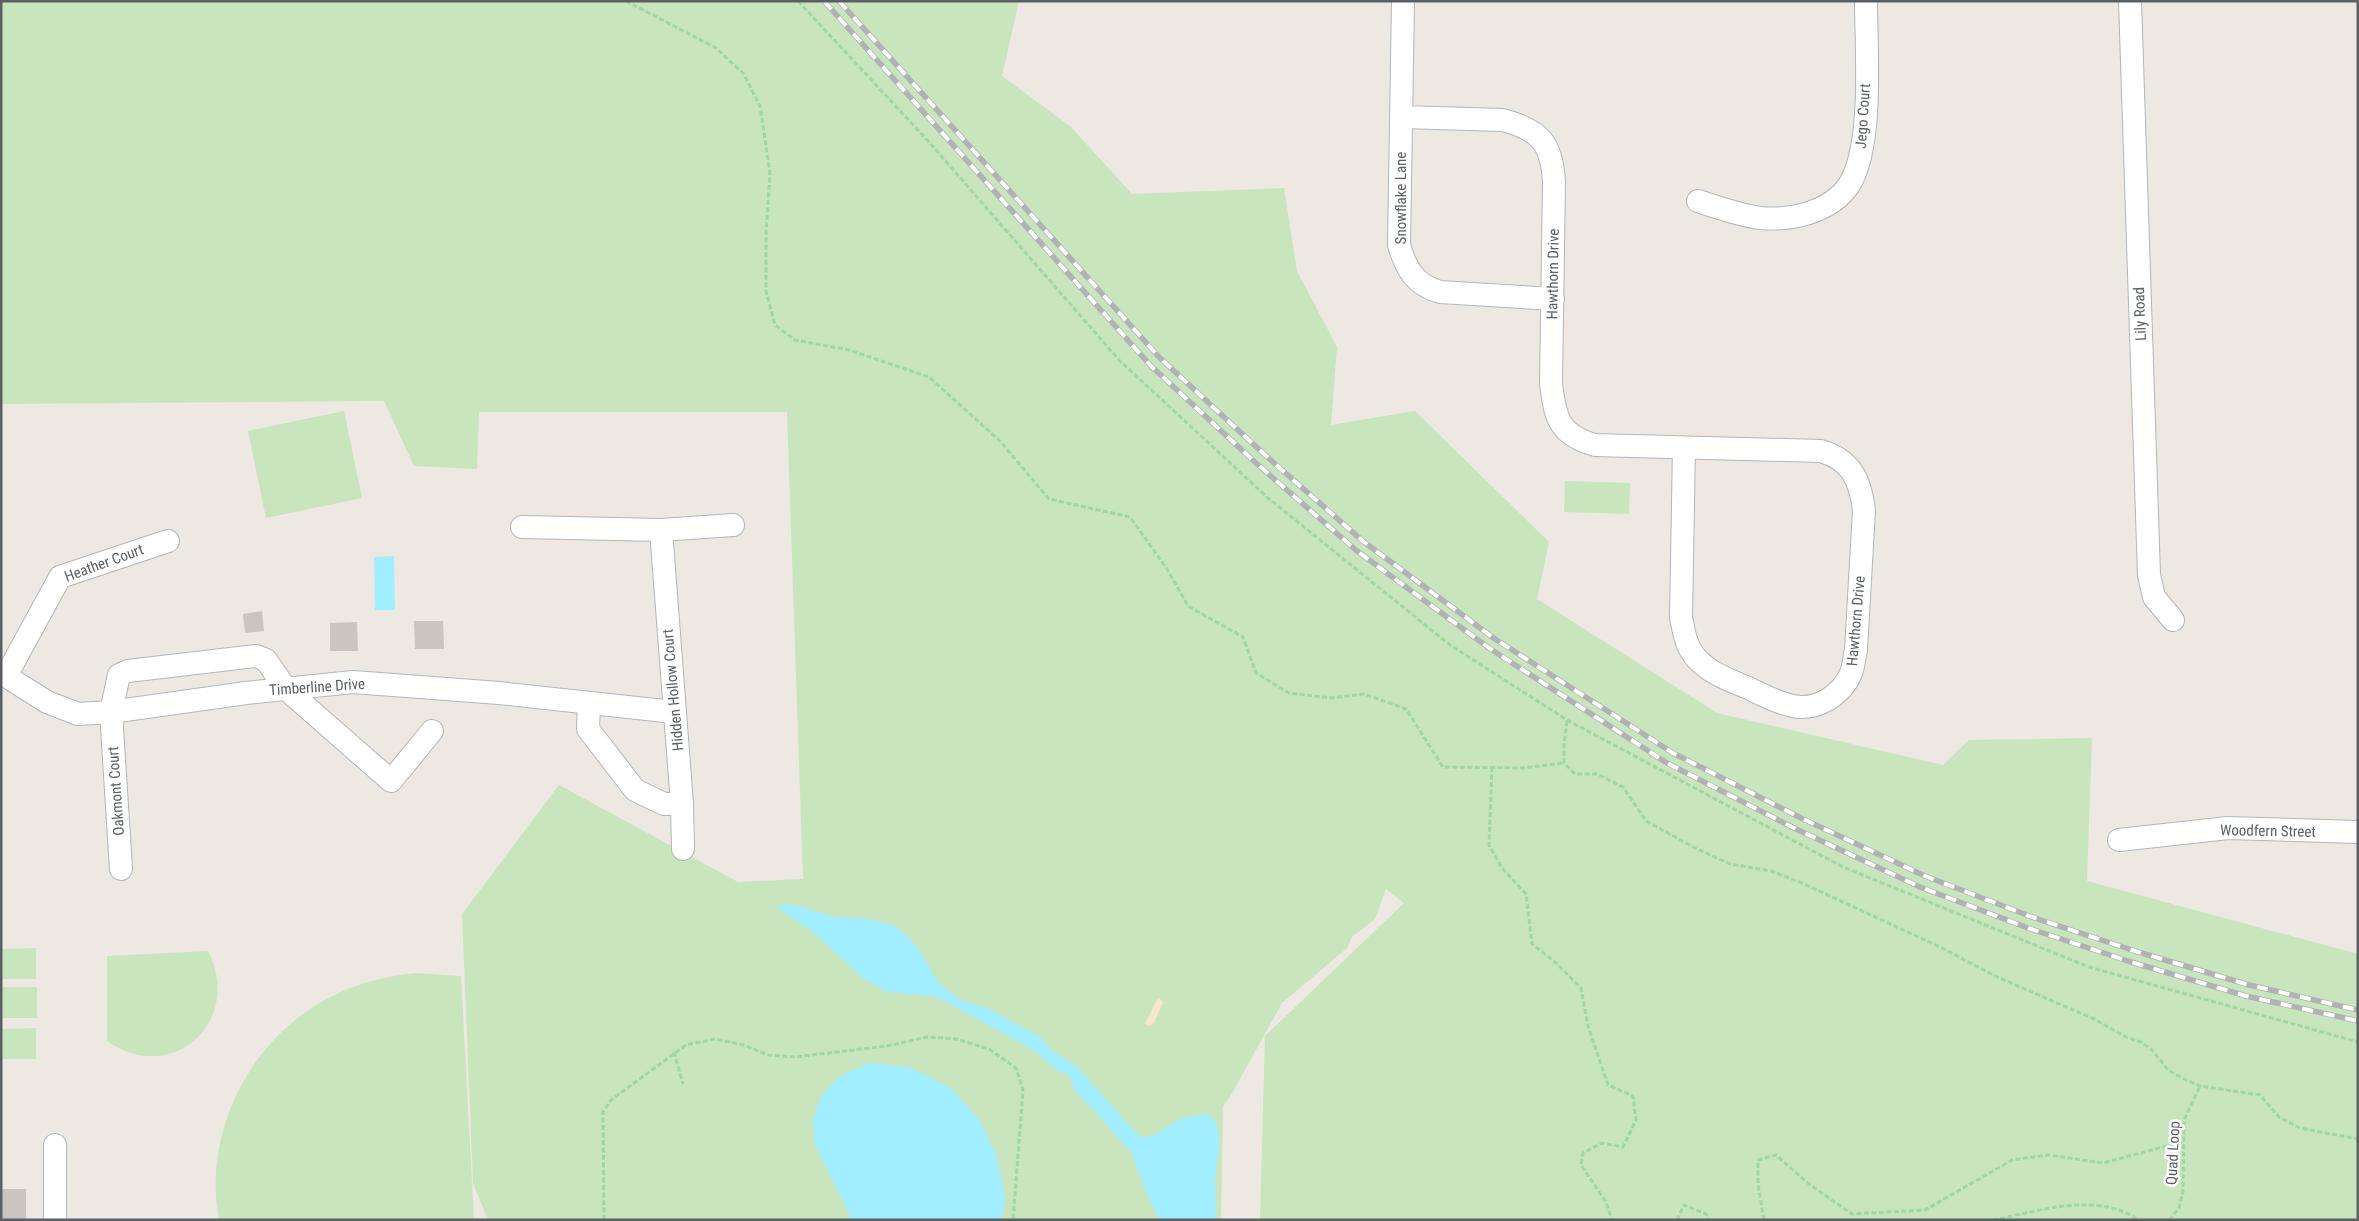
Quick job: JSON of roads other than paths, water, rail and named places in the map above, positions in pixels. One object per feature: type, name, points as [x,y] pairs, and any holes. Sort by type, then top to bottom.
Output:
[{"type":"street","name":"Snowflake Lane","points":[[1403,1],[1399,245],[1404,262],[1413,277],[1426,288],[1440,292],[1553,299]]},
{"type":"street","name":"Jego Court","points":[[1698,201],[1731,212],[1754,216],[1787,218],[1814,211],[1834,202],[1849,184],[1860,156],[1865,119],[1866,1]]},
{"type":"street","name":"Lily Road","points":[[2130,1],[2149,575],[2154,597],[2173,620]]},
{"type":"street","name":"Hawthorn Drive","points":[[1402,117],[1503,120],[1519,124],[1533,131],[1547,145],[1553,162],[1554,182],[1551,383],[1554,408],[1572,437],[1595,445],[1821,451],[1838,456],[1848,466],[1857,480],[1864,510],[1856,650],[1852,672],[1845,686],[1831,698],[1813,706],[1794,706],[1777,701],[1710,671],[1696,658],[1686,642],[1681,617],[1684,448]]},
{"type":"street","points":[[522,527],[661,530],[733,525]]},
{"type":"street","name":"Hidden Hollow Court","points":[[661,530],[682,804],[683,849]]},
{"type":"street","name":"Heather Court","points":[[4,674],[60,577],[168,541]]},
{"type":"street","name":"Oakmont Court","points":[[121,869],[111,712],[119,675],[128,671],[153,667],[256,656],[266,660],[286,689]]},
{"type":"street","name":"Timberline Drive","points":[[4,674],[47,702],[78,714],[111,712],[352,682],[499,693],[674,712]]},
{"type":"street","points":[[286,689],[391,781],[432,731]]},
{"type":"street","points":[[589,704],[588,729],[635,790],[664,804],[682,804]]},
{"type":"street","name":"Woodfern Street","points":[[2119,840],[2228,828],[2358,832]]},
{"type":"street","points":[[55,1145],[55,1220]]},
{"type":"water","points":[[394,556],[395,610],[375,610],[374,557]]},
{"type":"water","points":[[786,904],[835,917],[862,918],[893,925],[917,947],[939,983],[960,1000],[987,1008],[1040,1037],[1052,1051],[1076,1066],[1140,1137],[1156,1134],[1185,1118],[1209,1114],[1217,1124],[1219,1143],[1215,1178],[1216,1220],[1159,1220],[1143,1185],[1131,1150],[1127,1148],[1075,1091],[1069,1074],[1058,1071],[1032,1049],[945,1001],[934,996],[887,992],[863,978],[813,932],[779,909],[779,906]]},
{"type":"water","points":[[869,1063],[909,1067],[951,1088],[980,1121],[997,1157],[1005,1198],[1002,1220],[852,1220],[815,1144],[813,1121],[820,1098],[839,1077]]},
{"type":"railway","points":[[824,1],[1151,366],[1257,464],[1357,551],[1489,648],[1667,763],[1796,829],[1920,887],[2028,928],[2131,962],[2246,996],[2358,1021]]},
{"type":"railway","points":[[839,1],[1159,357],[1265,455],[1364,542],[1495,639],[1673,753],[1801,818],[1925,876],[2032,917],[2135,951],[2249,985],[2358,1010]]}]
